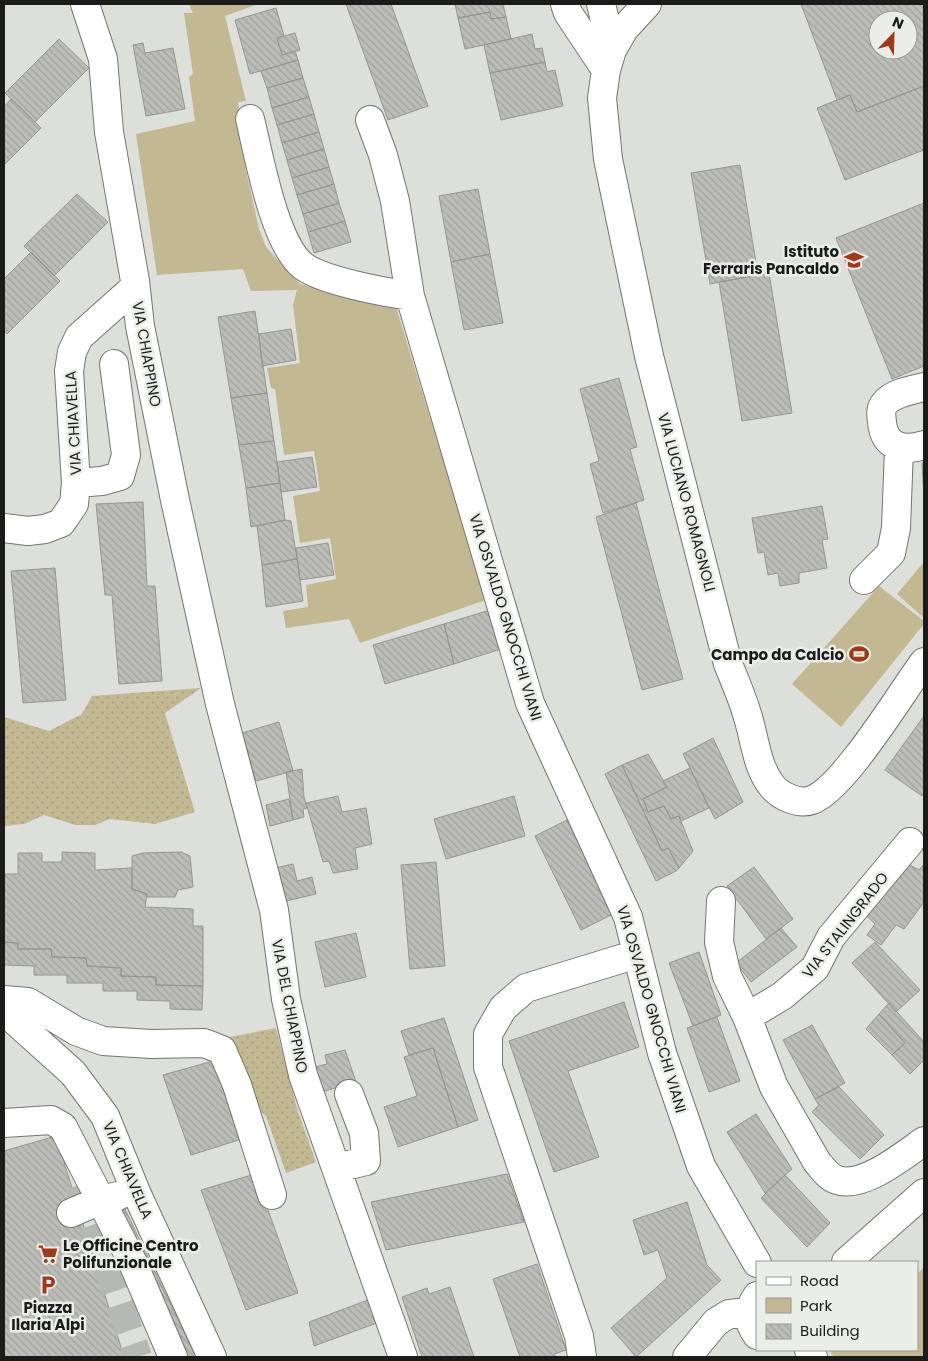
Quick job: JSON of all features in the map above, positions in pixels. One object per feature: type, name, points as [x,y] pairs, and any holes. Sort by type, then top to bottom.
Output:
[{"type":"street","name":"VIA CHIAPPINO","points":[[85,4],[102,59],[108,132],[140,326],[173,490],[220,704]]},
{"type":"street","points":[[565,4],[568,13],[609,60]]},
{"type":"street","points":[[601,4],[609,60]]},
{"type":"street","name":"VIA LUCIANO ROMAGNOLI","points":[[647,4],[624,29],[609,60],[602,98],[608,159],[649,356],[728,664],[747,714],[764,772],[772,787],[781,795],[798,801],[812,801],[833,787],[868,742],[924,662]]},
{"type":"street","points":[[250,119],[274,215],[286,243],[303,266],[337,280],[410,296]]},
{"type":"street","name":"VIA OSVALDO GNOCCHI VIANI","points":[[370,120],[383,155],[395,201],[410,296],[530,703],[628,917],[662,1053],[701,1166],[756,1261]]},
{"type":"street","name":"VIA CHIAVELLA","points":[[4,528],[36,530],[61,523],[74,504],[76,482],[69,371],[72,352],[79,337],[135,287]]},
{"type":"street","points":[[76,482],[102,481],[120,476],[126,455],[114,364]]},
{"type":"street","points":[[864,580],[891,553],[912,446],[887,440],[882,427],[881,410],[886,402],[893,398],[924,387]]},
{"type":"street","name":"VIA DEL CHIAPPINO","points":[[220,704],[274,910],[286,999],[302,1075],[403,1357]]},
{"type":"street","name":"VIA STALINGRADO","points":[[747,1017],[782,996],[815,968],[832,937],[910,842]]},
{"type":"street","points":[[721,901],[720,942],[727,976],[747,1017],[774,1087],[826,1173],[837,1180],[849,1182],[861,1180],[888,1166],[924,1141]]},
{"type":"street","points":[[582,1357],[579,1336],[488,1067],[488,1034],[503,1008],[526,988],[637,954]]},
{"type":"street","points":[[4,1000],[28,1002],[76,1031],[103,1041],[151,1044],[204,1043],[222,1050],[237,1085],[272,1195]]},
{"type":"street","name":"VIA CHIAVELLA","points":[[4,1012],[56,1057],[88,1090],[106,1116],[136,1192],[212,1357]]},
{"type":"street","points":[[336,1168],[366,1161],[364,1133],[350,1094]]},
{"type":"street","points":[[4,1123],[51,1120],[63,1127],[132,1261],[159,1320],[173,1357]]},
{"type":"street","points":[[71,1213],[101,1200],[136,1192]]},
{"type":"street","points":[[847,1261],[924,1193]]},
{"type":"street","points":[[687,1357],[716,1322],[729,1314],[754,1314]]},
{"type":"green space","points":[[189,4],[258,4],[225,16],[246,101],[238,102],[246,170],[259,229],[266,247],[300,284],[395,304],[486,600],[360,643],[349,619],[286,628],[283,611],[308,607],[306,585],[336,579],[330,538],[300,543],[293,496],[320,491],[314,451],[284,455],[275,389],[271,388],[267,368],[300,363],[293,305],[297,290],[251,291],[243,269],[157,275],[136,134],[195,121],[189,77],[193,74],[184,13],[193,13]]},
{"type":"green space","points":[[924,562],[924,618],[897,594]]},
{"type":"green space","name":"Campo da Calcio","points":[[879,586],[924,621],[924,624],[841,727],[792,684]]},
{"type":"green space","points":[[201,688],[165,713],[195,812],[155,824],[110,819],[95,825],[75,825],[44,815],[24,824],[4,826],[4,717],[49,731],[82,714],[92,696]]},
{"type":"green space","points":[[276,1028],[298,1112],[316,1162],[286,1173],[266,1116],[258,1109],[230,1037]]},
{"type":"green space","points":[[924,1267],[924,1357],[834,1357],[830,1352],[832,1351],[918,1351],[918,1273]]},
{"type":"building","points":[[346,4],[391,4],[428,106],[388,120]]},
{"type":"building","points":[[455,4],[503,4],[506,17],[491,19],[490,12],[458,18]]},
{"type":"building","points":[[801,4],[924,4],[924,86],[857,112],[850,95],[837,100]]},
{"type":"building","points":[[276,8],[284,36],[277,38],[282,55],[295,51],[298,60],[250,74],[235,20]]},
{"type":"building","points":[[490,12],[491,19],[506,17],[511,39],[465,49],[458,18]]},
{"type":"building","points":[[295,33],[300,50],[282,55],[277,38]]},
{"type":"building","points":[[532,34],[535,49],[542,48],[545,62],[490,73],[484,45]]},
{"type":"building","points":[[59,39],[89,68],[35,122],[5,93]]},
{"type":"building","points":[[143,43],[145,53],[173,48],[185,109],[146,116],[133,45]]},
{"type":"building","points":[[298,60],[303,78],[267,88],[261,71]]},
{"type":"building","points":[[545,62],[547,72],[555,70],[563,106],[501,120],[490,73]]},
{"type":"building","points":[[303,78],[309,97],[272,108],[267,88]]},
{"type":"building","points":[[924,86],[924,150],[845,180],[817,108],[850,95],[857,112]]},
{"type":"building","points":[[309,97],[314,114],[277,125],[272,108]]},
{"type":"building","points":[[11,99],[41,128],[4,165],[4,107]]},
{"type":"building","points":[[314,114],[319,132],[282,143],[277,125]]},
{"type":"building","points":[[319,132],[324,149],[287,160],[282,143]]},
{"type":"building","points":[[324,149],[329,167],[292,178],[287,160]]},
{"type":"building","points":[[740,165],[758,275],[710,284],[691,173]]},
{"type":"building","points":[[329,167],[334,184],[297,195],[292,178]]},
{"type":"building","points":[[334,184],[339,203],[303,214],[297,195]]},
{"type":"building","points":[[478,189],[490,254],[451,262],[439,196]]},
{"type":"building","points":[[77,194],[108,222],[54,276],[24,246]]},
{"type":"building","points":[[339,203],[345,221],[308,232],[303,214]]},
{"type":"building","points":[[924,203],[924,366],[892,379],[836,238]]},
{"type":"building","points":[[345,221],[351,242],[314,253],[308,232]]},
{"type":"building","points":[[31,252],[60,281],[7,334],[4,331],[4,279]]},
{"type":"building","points":[[490,254],[503,323],[464,330],[451,262]]},
{"type":"building","points":[[769,273],[792,413],[742,421],[719,282]]},
{"type":"building","points":[[255,311],[267,393],[231,398],[218,317]]},
{"type":"building","points":[[291,329],[296,360],[262,366],[259,334]]},
{"type":"building","points":[[619,378],[637,447],[630,449],[644,500],[603,513],[590,464],[599,461],[580,389]]},
{"type":"building","points":[[267,393],[274,441],[239,445],[231,398]]},
{"type":"building","points":[[274,441],[280,483],[246,488],[239,445]]},
{"type":"building","points":[[312,457],[317,487],[281,492],[277,462]]},
{"type":"building","points":[[922,463],[924,463],[924,497]]},
{"type":"building","points":[[280,483],[285,520],[251,527],[246,488]]},
{"type":"building","points":[[143,502],[147,586],[155,586],[162,681],[119,684],[112,595],[105,595],[96,504]]},
{"type":"building","points":[[636,503],[683,679],[642,690],[596,517]]},
{"type":"building","points":[[822,506],[828,539],[822,540],[827,568],[799,573],[799,583],[780,586],[778,573],[768,575],[764,552],[758,553],[752,518]]},
{"type":"building","points":[[285,520],[291,521],[297,559],[262,565],[257,526]]},
{"type":"building","points":[[328,543],[334,575],[300,580],[296,548]]},
{"type":"building","points":[[297,559],[303,601],[266,607],[262,565]]},
{"type":"building","points":[[55,568],[66,700],[23,703],[11,571]]},
{"type":"building","points":[[490,610],[501,649],[454,664],[444,624]]},
{"type":"building","points":[[444,624],[454,664],[385,684],[373,645]]},
{"type":"building","points":[[924,716],[924,793],[922,796],[885,770]]},
{"type":"building","points":[[279,722],[293,771],[256,781],[242,733]]},
{"type":"building","points":[[713,738],[743,802],[715,819],[683,754]]},
{"type":"building","points":[[648,754],[667,787],[643,799],[648,812],[664,806],[671,819],[679,816],[693,851],[679,868],[668,848],[662,851],[622,765]]},
{"type":"building","points":[[622,765],[662,851],[668,848],[679,868],[656,881],[605,774]]},
{"type":"building","points":[[690,768],[709,808],[681,821],[679,816],[671,819],[664,806],[648,812],[643,799],[667,787],[663,781]]},
{"type":"building","points":[[302,769],[304,797],[307,808],[303,809],[304,817],[293,820],[286,772]]},
{"type":"building","points":[[338,796],[342,812],[366,808],[372,844],[355,848],[358,869],[333,873],[329,861],[323,862],[306,803]]},
{"type":"building","points":[[514,796],[525,836],[446,859],[434,819]]},
{"type":"building","points":[[289,799],[293,820],[270,826],[266,805]]},
{"type":"building","points":[[567,820],[613,914],[581,930],[535,836]]},
{"type":"building","points":[[62,852],[95,853],[95,870],[132,868],[132,889],[147,894],[145,907],[193,909],[193,926],[203,926],[203,986],[156,985],[156,977],[121,976],[121,968],[87,966],[86,958],[52,957],[51,949],[18,949],[18,943],[4,942],[4,874],[18,874],[18,853],[42,853],[42,862],[62,862]]},
{"type":"building","points":[[181,852],[190,856],[193,887],[178,890],[175,897],[146,897],[147,894],[132,889],[132,856],[143,853]]},
{"type":"building","points":[[436,862],[445,966],[410,969],[401,865]]},
{"type":"building","points":[[293,864],[297,881],[312,877],[316,894],[282,902],[275,868]]},
{"type":"building","points":[[908,864],[919,870],[924,864],[924,902],[904,929],[896,925],[881,945],[867,935],[875,924],[867,916]]},
{"type":"building","points":[[754,867],[793,919],[766,939],[727,886]]},
{"type":"building","points":[[781,928],[797,947],[751,982],[736,963]]},
{"type":"building","points":[[356,933],[366,977],[325,987],[315,942]]},
{"type":"building","points":[[4,942],[18,943],[18,949],[51,949],[52,957],[86,958],[87,966],[121,968],[121,976],[156,977],[156,985],[203,986],[202,1010],[170,1009],[170,1001],[137,1000],[137,991],[103,991],[103,983],[67,983],[67,975],[34,975],[34,966],[4,965]]},
{"type":"building","points":[[875,942],[920,990],[896,1012],[852,963]]},
{"type":"building","points":[[699,952],[721,1015],[693,1026],[669,963]]},
{"type":"building","points":[[624,1002],[639,1047],[568,1071],[599,1157],[554,1172],[509,1041]]},
{"type":"building","points":[[889,1003],[924,1042],[924,1060],[910,1074],[892,1055],[905,1043],[879,1014]]},
{"type":"building","points":[[879,1014],[905,1043],[892,1055],[866,1029]]},
{"type":"building","points":[[717,1017],[740,1081],[709,1092],[687,1028]]},
{"type":"building","points":[[444,1018],[478,1120],[458,1127],[433,1048],[409,1055],[401,1031]]},
{"type":"building","points":[[812,1025],[845,1083],[815,1099],[783,1040]]},
{"type":"building","points":[[433,1048],[458,1127],[398,1147],[384,1107],[417,1096],[404,1057]]},
{"type":"building","points":[[345,1050],[356,1082],[318,1093],[311,1068],[327,1064],[325,1055]]},
{"type":"building","points":[[220,1059],[245,1138],[191,1155],[163,1075]]},
{"type":"building","points":[[839,1087],[884,1135],[860,1159],[812,1112],[819,1105],[815,1099]]},
{"type":"building","points":[[756,1114],[792,1169],[765,1193],[727,1132]]},
{"type":"building","name":"Piazza Ilaria Alpi","points":[[56,1136],[124,1357],[4,1357],[4,1151]]},
{"type":"building","points":[[255,1174],[298,1293],[246,1310],[201,1190]]},
{"type":"building","points":[[507,1174],[524,1222],[386,1250],[371,1202]]},
{"type":"building","points":[[785,1175],[830,1223],[807,1247],[761,1198]]},
{"type":"building","points":[[687,1202],[707,1265],[721,1280],[636,1357],[611,1328],[667,1278],[658,1250],[644,1255],[633,1220]]},
{"type":"building","points":[[122,1203],[196,1357],[157,1357],[114,1204]]},
{"type":"building","points":[[537,1264],[566,1350],[554,1354],[556,1357],[520,1357],[493,1279]]},
{"type":"building","points":[[450,1287],[474,1357],[422,1357],[402,1297],[427,1288],[429,1294]]},
{"type":"building","points":[[376,1297],[385,1320],[314,1346],[309,1322]]},
{"type":"tunnel","points":[[79,1185],[138,1357]]},
{"type":"place","name":"Istituto Ferraris Pancaldo","points":[[854,260]]},
{"type":"place","name":"Campo da Calcio","points":[[859,654]]},
{"type":"place","name":"Le Officine Centro Polifunzionale","points":[[48,1254]]},
{"type":"place","name":"Piazza Ilaria Alpi","points":[[48,1285]]}]
